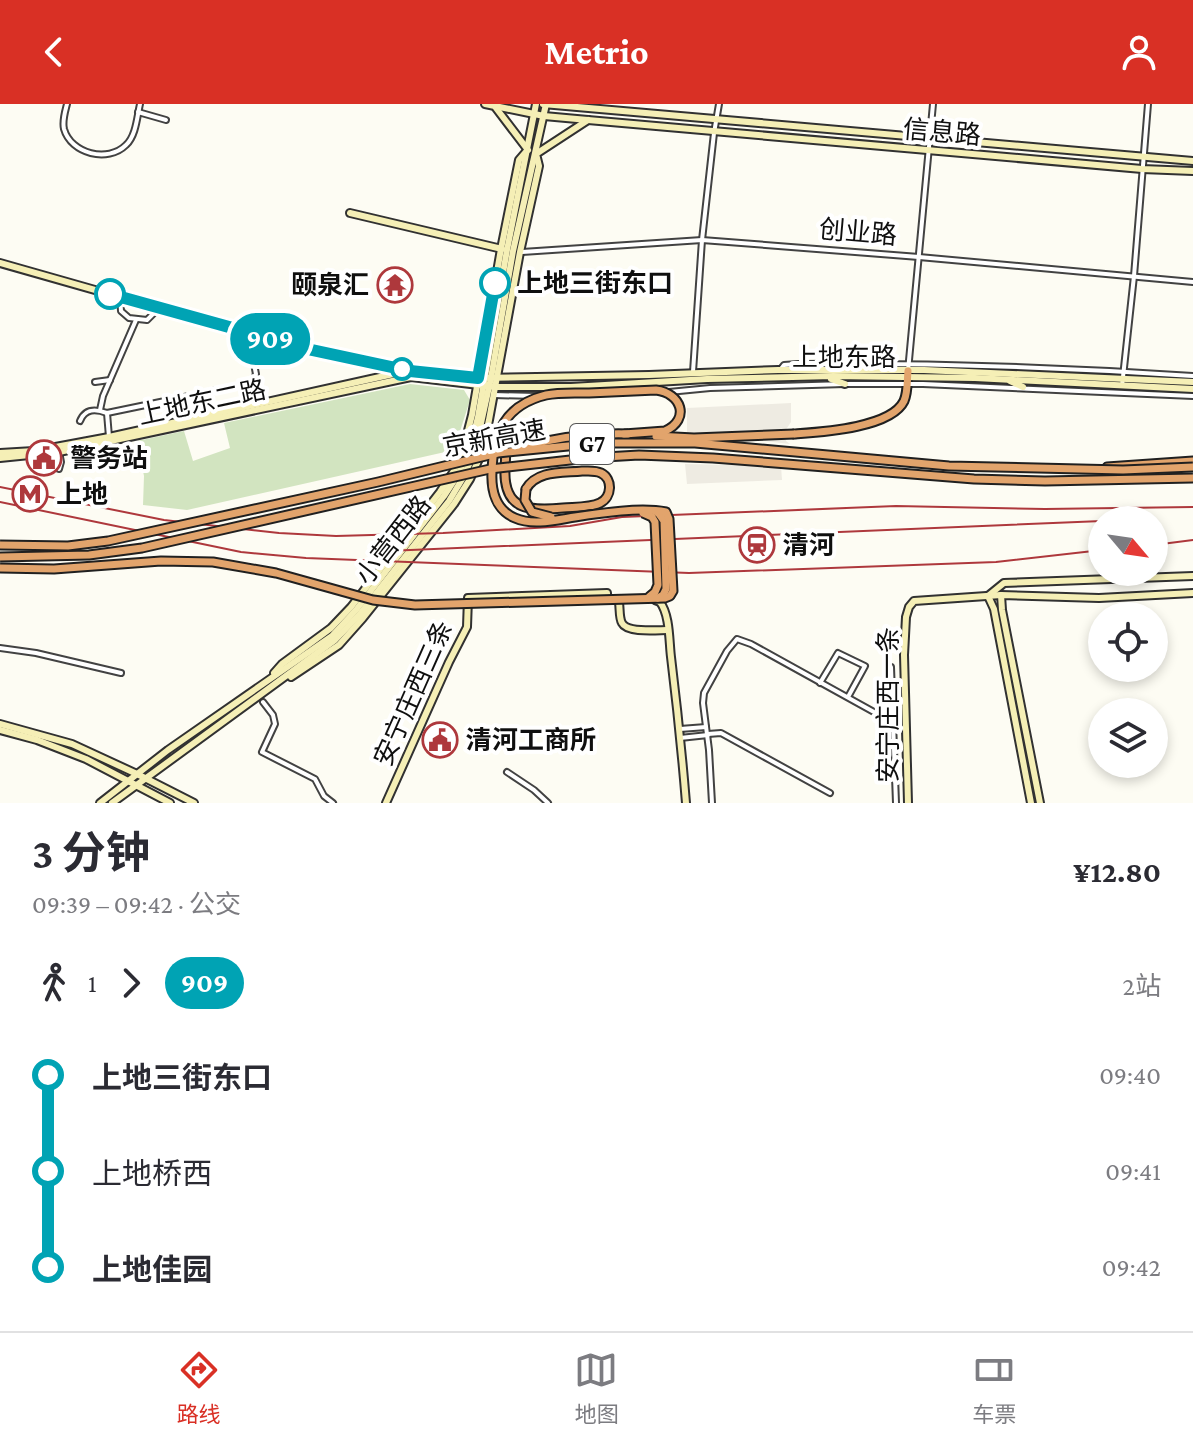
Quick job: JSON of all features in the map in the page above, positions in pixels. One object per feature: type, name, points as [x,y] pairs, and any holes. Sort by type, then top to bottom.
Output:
[{"type":"highway","points":[[624,434],[694,438],[794,434],[882,421],[903,402],[908,374]]},
{"type":"highway","points":[[0,568],[54,569],[161,561],[213,562],[276,573],[373,600],[415,605],[657,599],[670,596],[673,591],[666,512],[616,512],[522,521],[511,517],[499,506],[491,487],[495,440],[509,415],[526,402],[548,394],[656,390],[664,391],[676,400],[680,409],[679,420],[665,431],[576,436],[498,453]]},
{"type":"highway","points":[[508,437],[506,488],[517,504],[537,510],[603,502],[610,488],[604,475],[591,471],[532,479],[526,489],[525,500],[532,512],[558,518],[577,517]]},
{"type":"highway","name":"京新高速","points":[[0,545],[68,546],[108,541],[363,486],[498,453],[598,443],[695,443],[933,465],[1123,470],[1193,464]]},
{"type":"highway","name":"京新高速","points":[[0,557],[89,555],[142,548],[490,469],[588,458],[639,455],[713,458],[1017,480],[1193,478]]},
{"type":"highway","points":[[640,511],[655,522],[658,585],[647,599]]},
{"type":"main road","points":[[485,104],[496,107],[528,150]]},
{"type":"main road","points":[[487,382],[510,250],[519,160],[528,150],[536,104]]},
{"type":"main road","points":[[487,382],[510,250],[536,154],[545,104]]},
{"type":"main road","name":"信息路","points":[[545,104],[1193,161]]},
{"type":"main road","name":"信息路","points":[[496,107],[544,116],[714,133],[1193,171]]},
{"type":"main road","points":[[536,154],[588,120]]},
{"type":"main road","name":"创业路","points":[[350,213],[510,250]]},
{"type":"main road","points":[[0,263],[260,336],[411,374]]},
{"type":"main road","points":[[365,380],[367,362]]},
{"type":"main road","name":"上地东路","points":[[487,382],[505,378],[780,370],[1123,379],[1134,383],[1193,389]]},
{"type":"main road","name":"上地东路","points":[[411,374],[571,387],[707,379],[908,374],[1060,382],[1123,379]]},
{"type":"main road","name":"上地东二路","points":[[0,456],[109,437],[365,380],[411,374]]},
{"type":"main road","name":"上地东二路","points":[[0,456],[59,452],[411,374]]},
{"type":"main road","points":[[824,376],[845,384]]},
{"type":"main road","points":[[1007,379],[1023,387]]},
{"type":"main road","name":"小营西路","points":[[100,803],[168,750],[267,687],[299,673],[339,645],[454,504],[470,479],[482,452],[494,395],[487,382]]},
{"type":"main road","name":"小营西路","points":[[112,803],[332,636],[356,610],[459,473],[470,448],[487,382]]},
{"type":"main road","points":[[1047,388],[1060,382]]},
{"type":"main road","name":"上地东路","points":[[1134,383],[1193,382]]},
{"type":"main road","points":[[1031,803],[996,620],[988,596],[1004,583],[1193,576]]},
{"type":"main road","name":"安宁庄西三条","points":[[386,803],[467,627],[468,598],[607,593],[607,597],[619,603]]},
{"type":"main road","name":"安宁庄西一条","points":[[908,803],[904,655],[906,617],[914,601],[1001,595],[1099,598],[1193,593]]},
{"type":"main road","points":[[1001,595],[1040,803]]},
{"type":"main road","points":[[667,630],[625,627],[619,603],[660,602],[664,607],[680,729],[686,803]]},
{"type":"main road","points":[[0,727],[72,744],[194,803]]},
{"type":"main road","points":[[0,727],[76,755],[170,803]]},
{"type":"street","points":[[67,104],[64,128],[70,141],[86,152],[103,155],[125,146],[132,137],[140,104]]},
{"type":"street","points":[[693,372],[702,240],[719,104]]},
{"type":"street","points":[[908,374],[933,104]]},
{"type":"street","points":[[1123,379],[1148,104]]},
{"type":"street","points":[[138,112],[166,120]]},
{"type":"street","name":"创业路","points":[[510,250],[702,240],[1193,282]]},
{"type":"street","points":[[120,297],[121,311],[136,320],[147,320],[159,308]]},
{"type":"street","points":[[100,410],[103,396],[136,320]]},
{"type":"street","points":[[80,421],[89,410],[107,413],[247,384],[256,374],[252,359],[260,336]]},
{"type":"street","points":[[494,395],[581,396],[845,384],[908,374],[1047,388],[1193,376]]},
{"type":"street","points":[[95,382],[110,380]]},
{"type":"street","points":[[1134,383],[1193,396]]},
{"type":"street","points":[[107,413],[109,437]]},
{"type":"street","points":[[59,452],[59,469]]},
{"type":"street","points":[[712,803],[704,693],[737,639],[892,722]]},
{"type":"street","points":[[0,648],[121,673]]},
{"type":"street","points":[[820,683],[838,653],[865,666],[847,698]]},
{"type":"street","points":[[891,667],[896,803]]},
{"type":"street","points":[[263,702],[273,715],[275,724],[262,752],[315,779],[324,796],[333,803]]},
{"type":"street","points":[[680,729],[706,727]]},
{"type":"street","points":[[680,738],[721,733],[830,793]]},
{"type":"street","points":[[507,772],[534,790],[545,802]]},
{"type":"green space","points":[[410,384],[464,390],[470,400],[454,450],[187,510],[143,505],[144,476],[137,441],[184,431],[193,461],[230,448],[224,423]]},
{"type":"shaded area","points":[[791,403],[791,422],[785,431],[786,441],[790,444],[687,432],[687,408]]},
{"type":"shaded area","points":[[685,464],[781,466],[782,480],[687,484]]},
{"type":"railway","points":[[0,487],[164,520],[336,536],[570,526],[622,517],[896,506],[1045,509],[1193,507]]},
{"type":"railway","points":[[0,502],[241,552],[306,558],[689,573],[996,562],[1088,552]]},
{"type":"railway","points":[[387,551],[1088,522]]},
{"type":"railway","points":[[1168,543],[1193,540]]},
{"type":"bus line","name":"909","points":[[110,294],[312,350],[410,371],[478,378],[495,283]]},
{"type":"place","name":"上地三街东口","points":[[495,283]]},
{"type":"place","name":"颐泉汇","points":[[395,285]]},
{"type":"place","name":"警务站","points":[[44,458]]},
{"type":"place","name":"上地","points":[[30,494]]},
{"type":"place","name":"清河","points":[[757,545]]},
{"type":"place","name":"清河工商所","points":[[440,740]]}]
